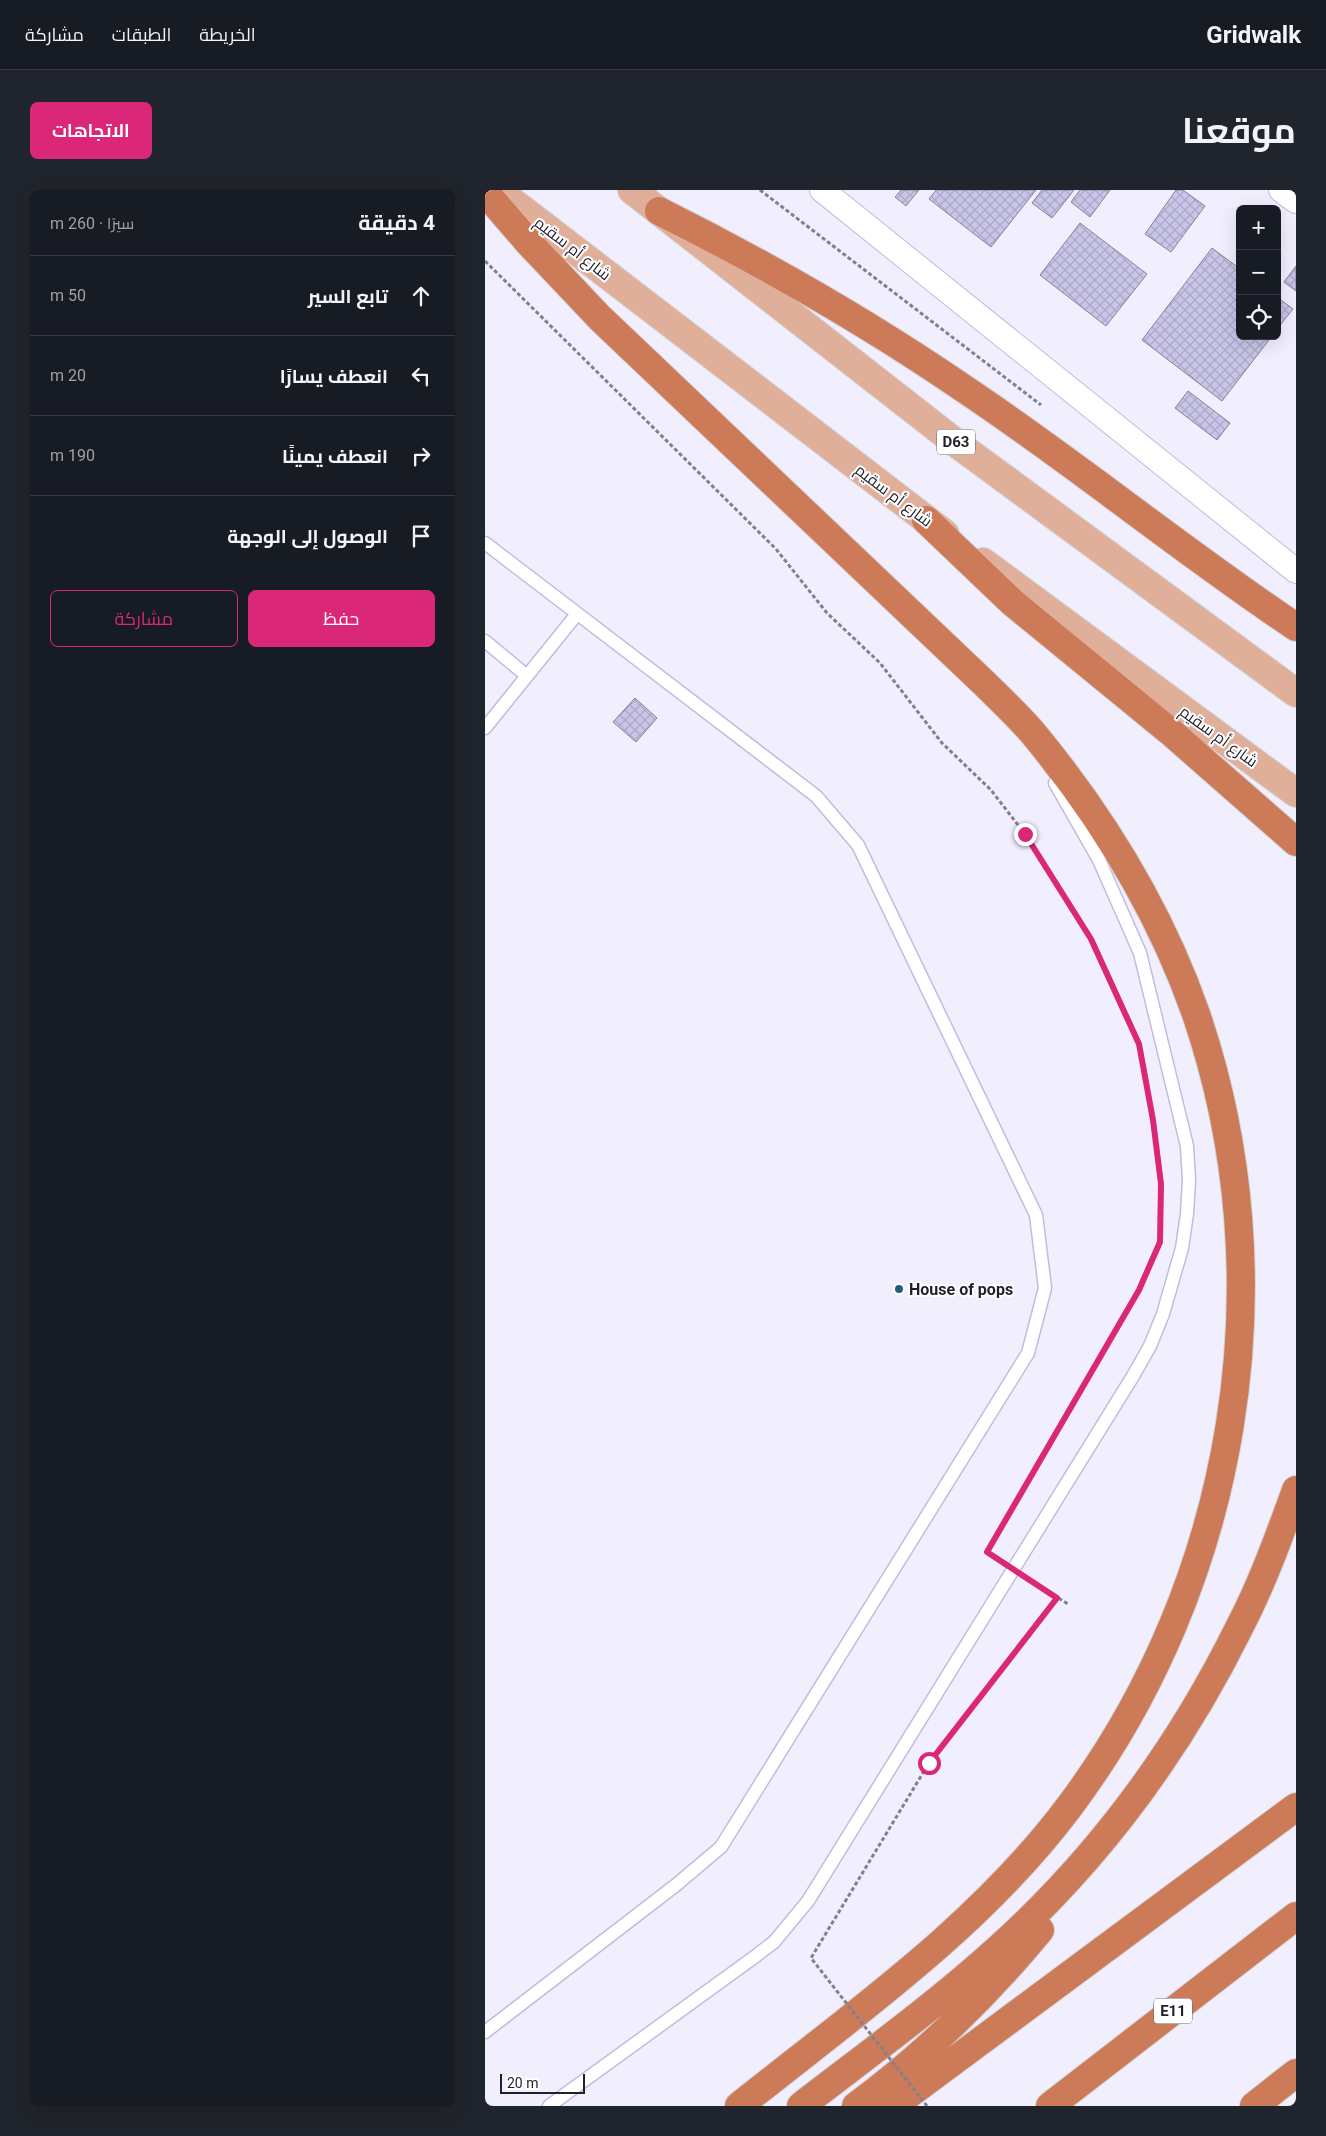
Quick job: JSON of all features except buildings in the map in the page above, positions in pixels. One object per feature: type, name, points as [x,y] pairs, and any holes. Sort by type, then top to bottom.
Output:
[{"type":"highway","points":[[485,192],[529,243],[600,318],[984,683],[1039,741],[1077,790],[1116,848],[1146,901],[1173,956],[1195,1013],[1213,1072],[1225,1126],[1239,1235],[1241,1291],[1234,1401],[1225,1456],[1213,1510],[1197,1563],[1178,1614],[1155,1665],[1101,1761],[1069,1807],[997,1891],[957,1930],[739,2106]]},
{"type":"highway","points":[[659,211],[789,279],[907,350],[1021,428],[1296,627]]},
{"type":"highway","points":[[927,520],[1013,603],[1153,717],[1296,842]]},
{"type":"highway","points":[[801,2106],[959,1983],[997,1950],[1046,1903],[1103,1840],[1134,1800],[1191,1716],[1240,1627],[1280,1534],[1296,1490]]},
{"type":"highway","points":[[893,2106],[1296,1807]]},
{"type":"highway","points":[[856,2106],[932,2045],[971,2009],[1008,1969],[1074,1885],[1103,1840]]},
{"type":"highway","name":"E11","points":[[1050,2106],[1296,1916]]},
{"type":"highway","points":[[1253,2106],[1296,2073]]},
{"type":"main road","name":"شارع أم سقيم","points":[[497,190],[927,520],[1296,793]]},
{"type":"main road","name":"D63","points":[[632,190],[960,446],[1258,667],[1296,693]]},
{"type":"street","points":[[822,190],[1296,571]]},
{"type":"street","points":[[1281,190],[1296,201]]},
{"type":"lane","points":[[485,543],[815,796],[858,846],[1036,1215],[1045,1288],[1028,1354],[721,1847],[676,1885],[485,2032]]},
{"type":"lane","points":[[485,728],[577,614]]},
{"type":"lane","points":[[485,642],[527,676]]},
{"type":"lane","points":[[549,2106],[753,1958],[774,1942],[790,1924],[824,1877],[1133,1376],[1153,1338],[1174,1282],[1187,1214],[1187,1146],[1140,953],[1099,860],[1063,794],[984,683]]},
{"type":"path","points":[[485,261],[776,549],[827,613],[880,663],[942,743],[991,790],[1025,834],[1091,939],[1139,1044]]},
{"type":"path","points":[[1068,1604],[987,1552],[1139,1290],[1160,1242],[1161,1184],[1153,1120],[1141,1053]]},
{"type":"path","points":[[927,2106],[811,1958],[929,1763],[1057,1598]]},
{"type":"place","name":"House of pops","points":[[899,1289]]},
{"type":"route","points":[[929,1763],[1057,1598],[987,1552],[1139,1290],[1160,1242],[1161,1184],[1153,1120],[1139,1044],[1091,939],[1025,834]]}]
